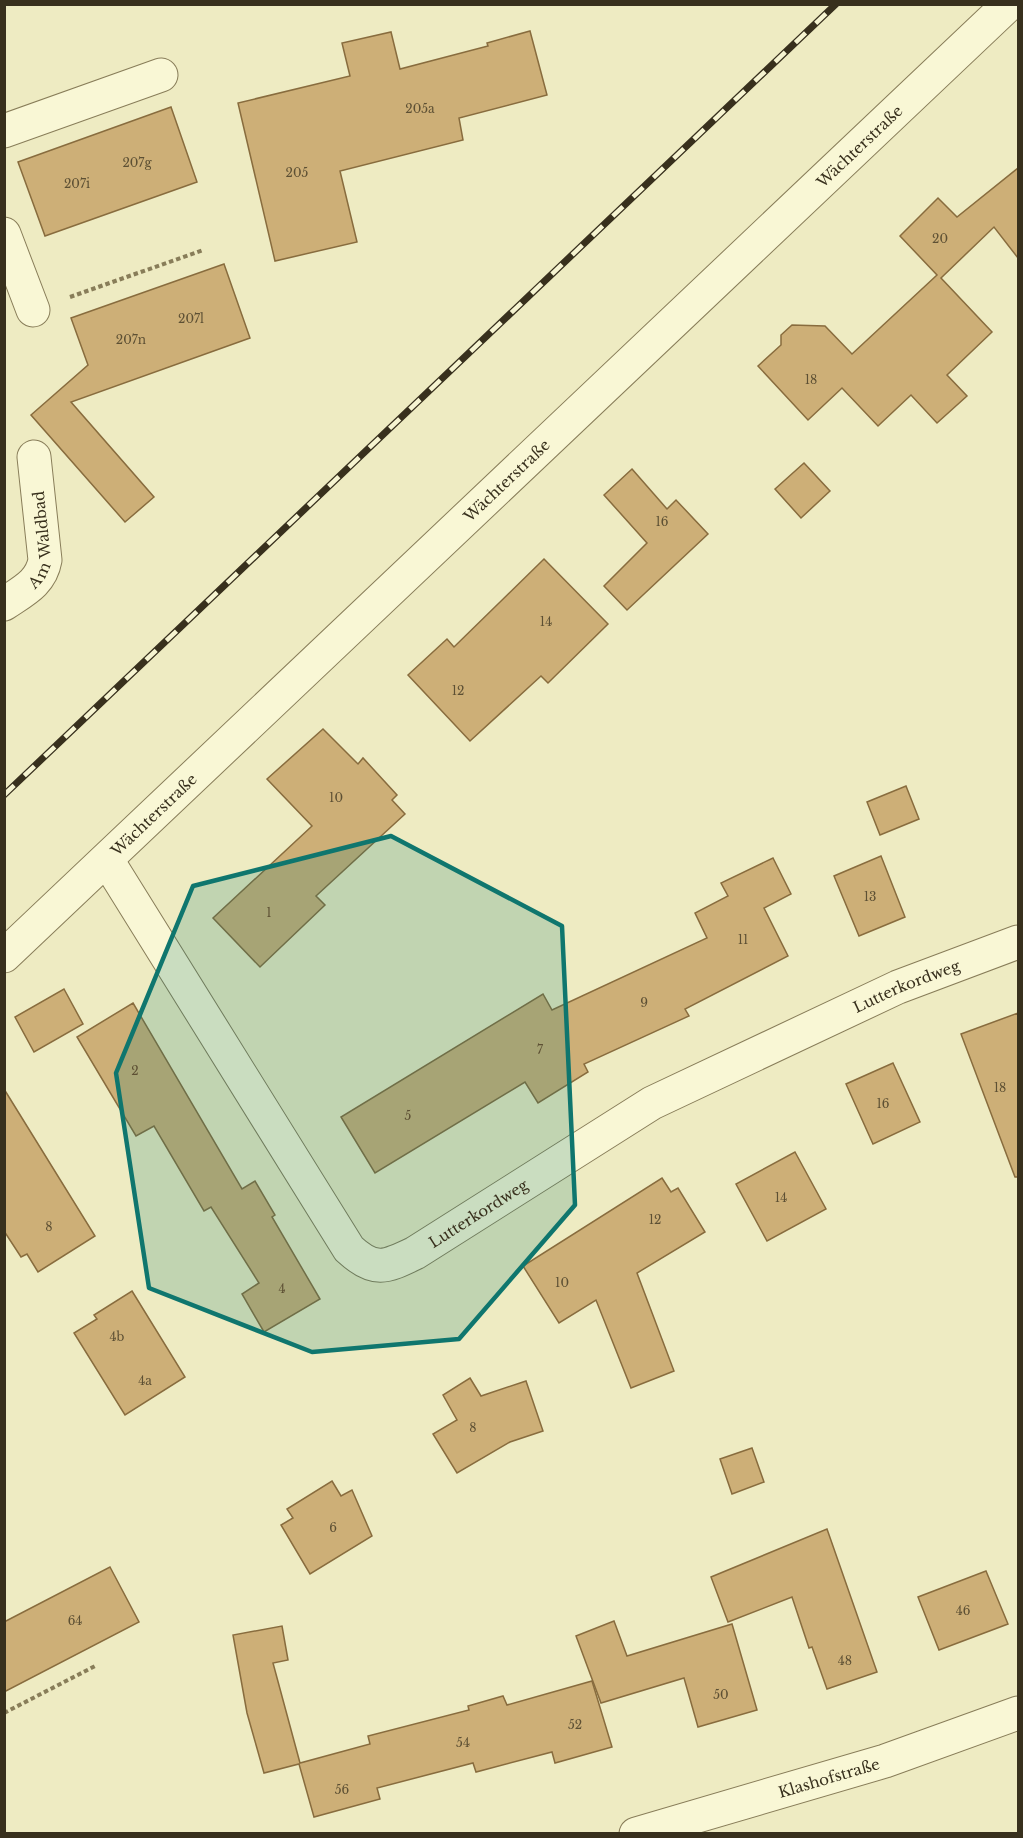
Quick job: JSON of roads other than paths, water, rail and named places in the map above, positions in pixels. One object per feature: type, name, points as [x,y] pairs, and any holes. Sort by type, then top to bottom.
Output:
[{"type":"street","name":"Wächterstraße","points":[[4,956],[1009,4]]},
{"type":"street","points":[[4,131],[161,75]]},
{"type":"street","points":[[4,234],[33,310]]},
{"type":"street","name":"Am Waldbad","points":[[4,604],[43,573],[45,560],[34,457]]},
{"type":"street","name":"Lutterkordweg","points":[[107,860],[349,1249],[362,1261],[376,1267],[393,1264],[415,1253],[652,1103],[898,987],[1018,942]]},
{"type":"street","name":"Klashofstraße","points":[[636,1833],[728,1821],[1018,1713]]},
{"type":"railway","points":[[4,795],[836,4]]}]
